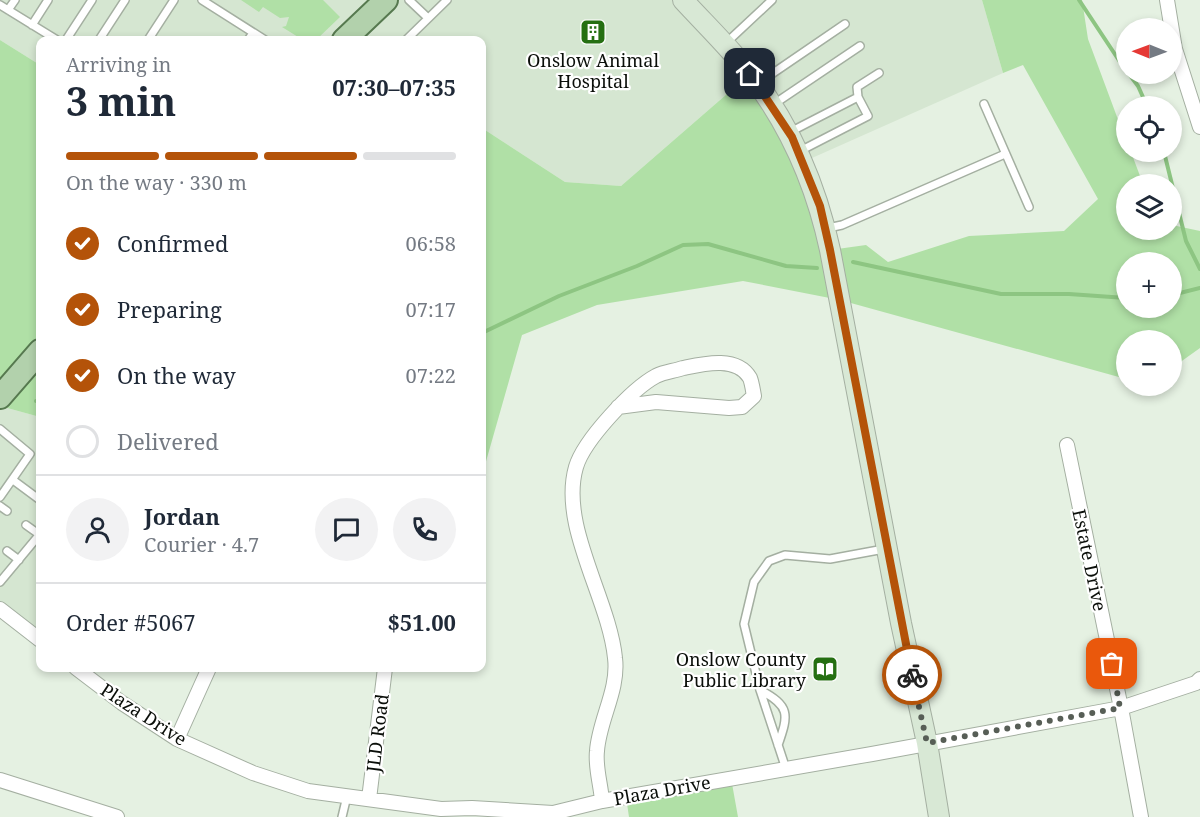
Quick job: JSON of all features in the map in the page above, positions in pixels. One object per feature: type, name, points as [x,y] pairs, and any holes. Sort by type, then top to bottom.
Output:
[{"type":"main road","points":[[348,36],[386,0]]},
{"type":"main road","points":[[0,397],[36,356]]},
{"type":"street","points":[[683,0],[758,84],[789,132],[820,206],[927,743],[939,817]]},
{"type":"street","points":[[1167,0],[1175,49],[1200,127]]},
{"type":"street","points":[[602,801],[597,752],[614,681],[616,660],[611,631],[578,531],[573,502],[576,467],[593,437],[618,407],[624,400],[657,375],[718,361],[737,367],[750,377],[754,396],[742,407],[656,402],[618,407]]},
{"type":"street","name":"Estate Drive","points":[[1066,445],[1141,817]]},
{"type":"street","points":[[0,609],[36,637]]},
{"type":"street","name":"Plaza Drive","points":[[81,672],[122,703],[177,739],[253,773],[308,791],[369,799],[441,813],[472,808],[553,813],[602,801],[1120,708],[1196,683],[1200,679]]},
{"type":"street","points":[[177,739],[207,672]]},
{"type":"street","name":"JLD Road","points":[[369,799],[385,672]]},
{"type":"street","points":[[0,780],[117,817]]},
{"type":"lane","points":[[8,10],[15,0]]},
{"type":"lane","points":[[32,25],[48,0]]},
{"type":"lane","points":[[69,36],[92,0]]},
{"type":"lane","points":[[102,36],[125,0]]},
{"type":"lane","points":[[151,36],[174,0]]},
{"type":"lane","points":[[202,0],[258,36]]},
{"type":"lane","points":[[410,0],[428,18]]},
{"type":"lane","points":[[410,36],[447,0]]},
{"type":"lane","points":[[724,45],[772,0]]},
{"type":"lane","points":[[0,5],[50,36]]},
{"type":"lane","points":[[758,84],[845,24]]},
{"type":"lane","points":[[772,106],[860,46]]},
{"type":"lane","points":[[798,152],[868,116],[858,97],[857,87],[879,73]]},
{"type":"lane","points":[[789,132],[858,97]]},
{"type":"lane","points":[[984,104],[1029,207]]},
{"type":"lane","points":[[826,229],[842,225],[1005,154]]},
{"type":"lane","points":[[0,429],[30,454],[13,480],[1,493]]},
{"type":"lane","points":[[13,480],[36,497]]},
{"type":"lane","points":[[0,506],[7,511]]},
{"type":"lane","points":[[26,525],[36,532]]},
{"type":"lane","points":[[0,582],[36,540]]},
{"type":"lane","points":[[786,769],[759,690],[744,624],[754,582],[769,561],[785,555],[830,559],[887,548]]},
{"type":"lane","points":[[7,551],[19,560]]},
{"type":"lane","points":[[759,690],[778,700],[783,707],[784,728],[778,745]]},
{"type":"lane","points":[[342,817],[347,796]]},
{"type":"shaded area","points":[[0,0],[982,0],[1003,73],[803,162],[750,74],[621,186],[565,182],[486,131],[486,36],[36,36],[36,62],[0,40]]},
{"type":"shaded area","points":[[0,406],[36,416],[36,637],[0,609]]},
{"type":"green space","points":[[241,0],[323,0],[340,17],[320,36],[297,36],[282,27],[286,26],[289,17],[280,18],[263,7],[259,12]]},
{"type":"green space","points":[[982,0],[1082,0],[1088,39],[1116,114],[1116,162],[1135,162],[1139,174],[1116,174],[1116,240],[1182,240],[1182,227],[1200,231],[1200,348],[1182,361],[1182,330],[1116,330],[1116,376],[840,300],[743,281],[597,305],[522,335],[486,461],[486,131],[565,182],[621,186],[750,74],[760,87],[830,250],[866,245],[888,262],[969,236],[1064,231],[1098,199],[1023,65],[1003,73]]},
{"type":"green space","points":[[0,40],[36,62],[36,356],[0,397]]},
{"type":"green space","points":[[36,358],[36,416],[0,406]]},
{"type":"green space","points":[[731,778],[738,817],[629,817],[626,797]]},
{"type":"waterway","points":[[1079,0],[1116,56]]},
{"type":"waterway","points":[[1136,84],[1142,96]]},
{"type":"waterway","points":[[1166,162],[1186,241],[1200,269]]},
{"type":"waterway","points":[[486,331],[559,296],[637,266],[683,245],[708,244],[786,266],[817,268]]},
{"type":"waterway","points":[[853,262],[1001,294],[1069,294],[1116,297]]},
{"type":"waterway","points":[[1182,292],[1200,288]]},
{"type":"way so far","points":[[912,675],[927,743],[1120,708],[1112,664]]},
{"type":"place","name":"Onslow Animal Hospital","points":[[593,32]]},
{"type":"place","name":"Onslow County Public Library","points":[[825,669]]},
{"type":"route","points":[[750,74],[792,137],[820,206],[912,675]]}]
